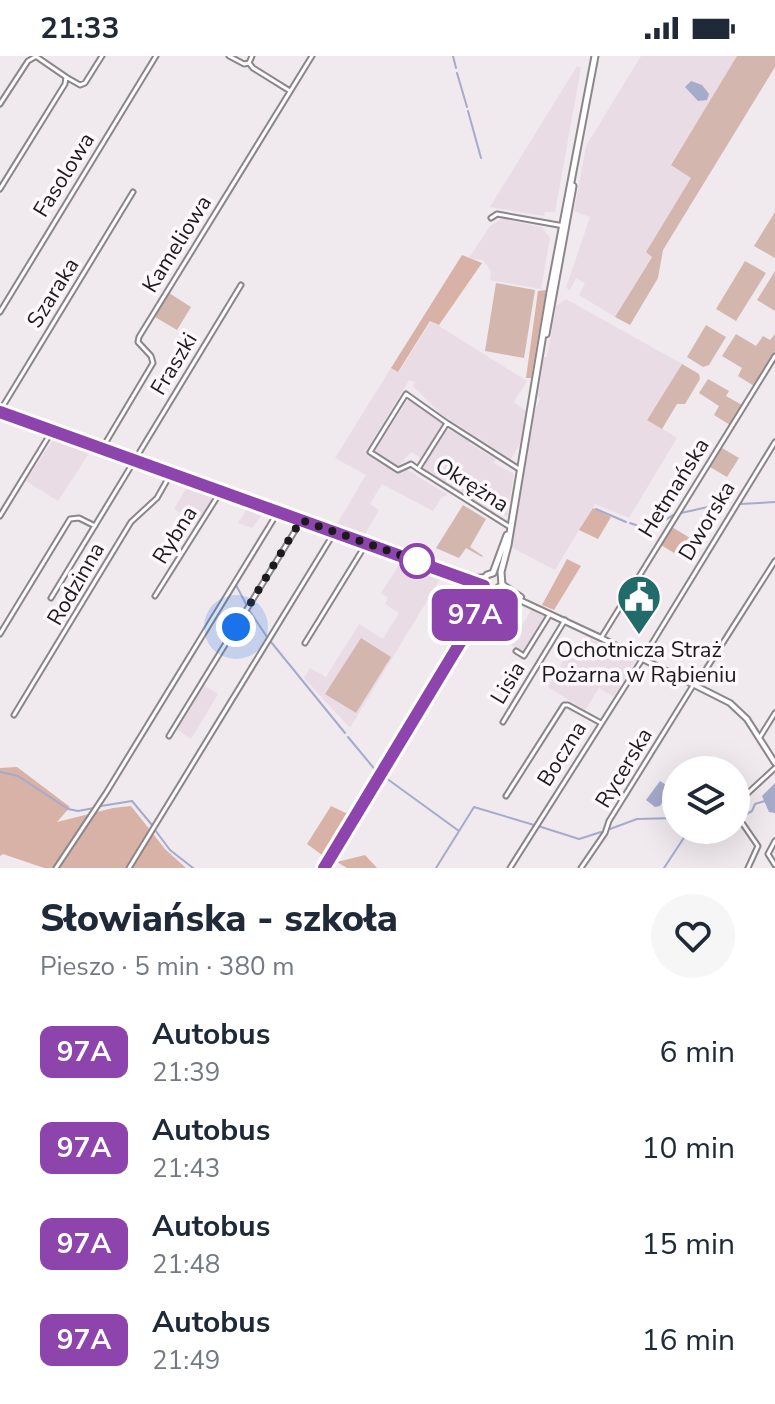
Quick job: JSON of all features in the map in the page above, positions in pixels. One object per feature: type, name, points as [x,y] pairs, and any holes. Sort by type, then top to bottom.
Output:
[{"type":"main road","points":[[324,868],[472,623],[498,589],[595,56]]},
{"type":"main road","points":[[472,623],[485,587],[485,577],[493,573],[510,527]]},
{"type":"main road","points":[[493,573],[500,577]]},
{"type":"main road","points":[[485,587],[498,589]]},
{"type":"street","points":[[0,104],[28,61],[37,56],[80,85],[85,83],[102,56]]},
{"type":"street","name":"Fasolowa","points":[[0,312],[156,56]]},
{"type":"street","points":[[229,56],[244,64],[249,63]]},
{"type":"street","points":[[249,63],[252,56]]},
{"type":"street","name":"Kameliowa","points":[[102,449],[153,363],[151,356],[138,342],[139,337],[312,56]]},
{"type":"street","points":[[249,63],[290,91]]},
{"type":"street","points":[[0,189],[65,84],[66,77]]},
{"type":"street","name":"Szaraka","points":[[0,411],[133,192]]},
{"type":"street","points":[[491,218],[497,214],[564,226]]},
{"type":"street","name":"Fraszki","points":[[51,598],[241,285]]},
{"type":"street","name":"Hetmańska","points":[[601,638],[775,356]]},
{"type":"street","name":"Okrężna","points":[[510,527],[411,464],[398,470],[370,452],[406,394],[520,469]]},
{"type":"street","points":[[0,411],[485,587]]},
{"type":"street","name":"Okrężna","points":[[418,469],[447,423]]},
{"type":"street","points":[[0,516],[52,431]]},
{"type":"street","name":"Dworska","points":[[643,658],[775,442]]},
{"type":"street","name":"Rodzinna","points":[[14,715],[131,522],[157,498],[170,473]]},
{"type":"street","name":"Rybna","points":[[155,596],[221,491]]},
{"type":"street","points":[[56,868],[106,793],[278,512]]},
{"type":"street","points":[[0,634],[70,519],[79,518],[95,526]]},
{"type":"street","points":[[169,736],[301,520]]},
{"type":"street","points":[[129,868],[334,532]]},
{"type":"street","points":[[305,643],[367,543]]},
{"type":"street","name":"Rycerska","points":[[581,868],[775,561]]},
{"type":"street","points":[[432,567],[476,578],[485,577]]},
{"type":"street","points":[[498,589],[643,658],[740,710],[775,766],[750,790]]},
{"type":"street","points":[[516,651],[524,656],[550,614]]},
{"type":"street","name":"Lisia","points":[[503,722],[565,620]]},
{"type":"street","name":"Boczna","points":[[510,868],[643,658]]},
{"type":"street","points":[[506,796],[564,705],[601,723]]},
{"type":"street","points":[[760,739],[775,713]]},
{"type":"street","points":[[748,868],[758,846],[750,834]]},
{"type":"street","points":[[775,841],[768,854],[775,865]]},
{"type":"shaded area","points":[[641,56],[738,56],[671,164],[692,177],[646,252],[652,256],[615,317],[579,295],[585,283],[576,278],[570,290],[566,288],[590,217],[574,211],[586,146]]},
{"type":"shaded area","points":[[737,56],[775,56],[775,67],[663,250],[658,278],[630,325],[615,317],[652,257],[646,252],[691,178],[671,165]]},
{"type":"shaded area","points":[[577,66],[581,68],[555,212],[545,212],[544,216],[490,207]]},
{"type":"shaded area","points":[[775,212],[775,258],[754,246]]},
{"type":"shaded area","points":[[502,219],[542,227],[550,238],[541,289],[490,280],[491,271],[483,260],[469,258],[490,226]]},
{"type":"shaded area","points":[[462,255],[482,263],[439,325],[430,321],[398,372],[391,368]]},
{"type":"shaded area","points":[[745,261],[766,273],[736,321],[716,309]]},
{"type":"shaded area","points":[[775,271],[775,311],[757,300]]},
{"type":"shaded area","points":[[496,283],[535,290],[524,358],[485,351]]},
{"type":"shaded area","points":[[546,290],[531,378],[526,378],[538,291]]},
{"type":"shaded area","points":[[169,293],[191,307],[177,330],[155,317]]},
{"type":"shaded area","points":[[566,299],[682,364],[647,419],[677,438],[629,518],[595,504],[555,570],[511,547],[535,411],[540,399],[544,357],[547,357],[556,306]]},
{"type":"shaded area","points":[[431,321],[527,381],[514,402],[526,411],[520,443],[511,459],[441,414],[413,386],[415,382],[409,380],[366,451],[397,472],[406,469],[448,495],[442,497],[433,511],[382,484],[370,504],[379,510],[363,537],[335,527],[366,475],[335,458],[391,368],[399,372]]},
{"type":"shaded area","points":[[706,325],[726,337],[709,365],[703,367],[687,357]]},
{"type":"shaded area","points":[[736,334],[756,346],[763,336],[770,340],[775,334],[775,351],[754,386],[738,376],[742,368],[722,356]]},
{"type":"shaded area","points":[[682,364],[699,374],[700,379],[685,404],[677,404],[662,429],[647,420]]},
{"type":"shaded area","points":[[708,379],[729,391],[726,396],[742,405],[730,425],[714,415],[719,406],[699,393]]},
{"type":"shaded area","points":[[409,398],[443,423],[421,458],[411,452],[398,467],[375,453],[375,450]]},
{"type":"shaded area","points":[[447,429],[470,441],[470,444],[496,459],[494,463],[514,474],[507,516],[493,513],[426,472],[424,465]]},
{"type":"shaded area","points":[[55,437],[91,450],[58,501],[26,481]]},
{"type":"shaded area","points":[[722,448],[739,458],[727,477],[710,467]]},
{"type":"shaded area","points":[[188,485],[216,495],[198,524],[174,509]]},
{"type":"shaded area","points":[[463,505],[486,519],[470,547],[482,557],[466,548],[459,558],[436,548]]},
{"type":"shaded area","points":[[248,507],[264,512],[252,528],[238,523]]},
{"type":"shaded area","points":[[593,508],[611,517],[598,539],[579,530]]},
{"type":"shaded area","points":[[672,527],[690,538],[679,556],[661,545]]},
{"type":"shaded area","points":[[567,559],[581,566],[554,610],[542,605]]},
{"type":"shaded area","points":[[401,562],[442,576],[350,728],[304,678],[310,668],[326,677],[359,624],[383,639],[399,613],[385,604],[388,598],[381,593]]},
{"type":"shaded area","points":[[531,610],[546,617],[524,652],[511,645]]},
{"type":"shaded area","points":[[585,636],[635,661],[614,697],[599,688],[585,710],[548,687],[566,656],[572,659]]},
{"type":"shaded area","points":[[361,638],[391,657],[356,713],[325,694]]},
{"type":"shaded area","points":[[202,684],[218,694],[191,739],[175,728]]},
{"type":"shaded area","points":[[17,767],[70,807],[57,822],[131,806],[165,849],[186,868],[44,868],[3,854],[0,856],[0,768]]},
{"type":"shaded area","points":[[331,806],[348,814],[322,855],[307,844]]},
{"type":"shaded area","points":[[365,855],[377,868],[347,868],[337,862]]},
{"type":"water","points":[[691,81],[702,85],[709,94],[707,100],[698,101],[685,87]]},
{"type":"water","points":[[662,782],[660,806],[655,807],[646,800]]},
{"type":"water","points":[[775,783],[775,813],[769,812],[762,796]]},
{"type":"waterway","points":[[453,56],[456,68]]},
{"type":"waterway","points":[[457,73],[467,107]]},
{"type":"waterway","points":[[468,111],[481,158]]},
{"type":"waterway","points":[[740,504],[775,502]]},
{"type":"waterway","points":[[681,513],[708,507]]},
{"type":"waterway","points":[[596,509],[626,522]]},
{"type":"waterway","points":[[630,523],[650,530],[673,515]]},
{"type":"waterway","points":[[236,585],[246,604]]},
{"type":"waterway","points":[[249,610],[267,637]]},
{"type":"waterway","points":[[271,642],[345,733]]},
{"type":"waterway","points":[[348,737],[377,772]]},
{"type":"waterway","points":[[0,772],[18,776],[68,809],[94,808]]},
{"type":"waterway","points":[[386,778],[459,831]]},
{"type":"waterway","points":[[101,806],[132,801],[152,825]]},
{"type":"waterway","points":[[750,812],[755,804],[765,801]]},
{"type":"waterway","points":[[436,868],[474,807],[534,825]]},
{"type":"waterway","points":[[610,829],[637,819],[662,818]]},
{"type":"waterway","points":[[538,826],[579,839],[601,832]]},
{"type":"waterway","points":[[155,830],[170,850],[193,868]]},
{"type":"waterway","points":[[664,868],[680,844]]},
{"type":"bus line","name":"97A","points":[[0,412],[486,588],[472,623],[324,868]]},
{"type":"place","name":"Ochotnicza Straż Pożarna w Rąbieniu","points":[[639,636]]},
{"type":"route","points":[[236,627],[301,520],[417,561]]}]
